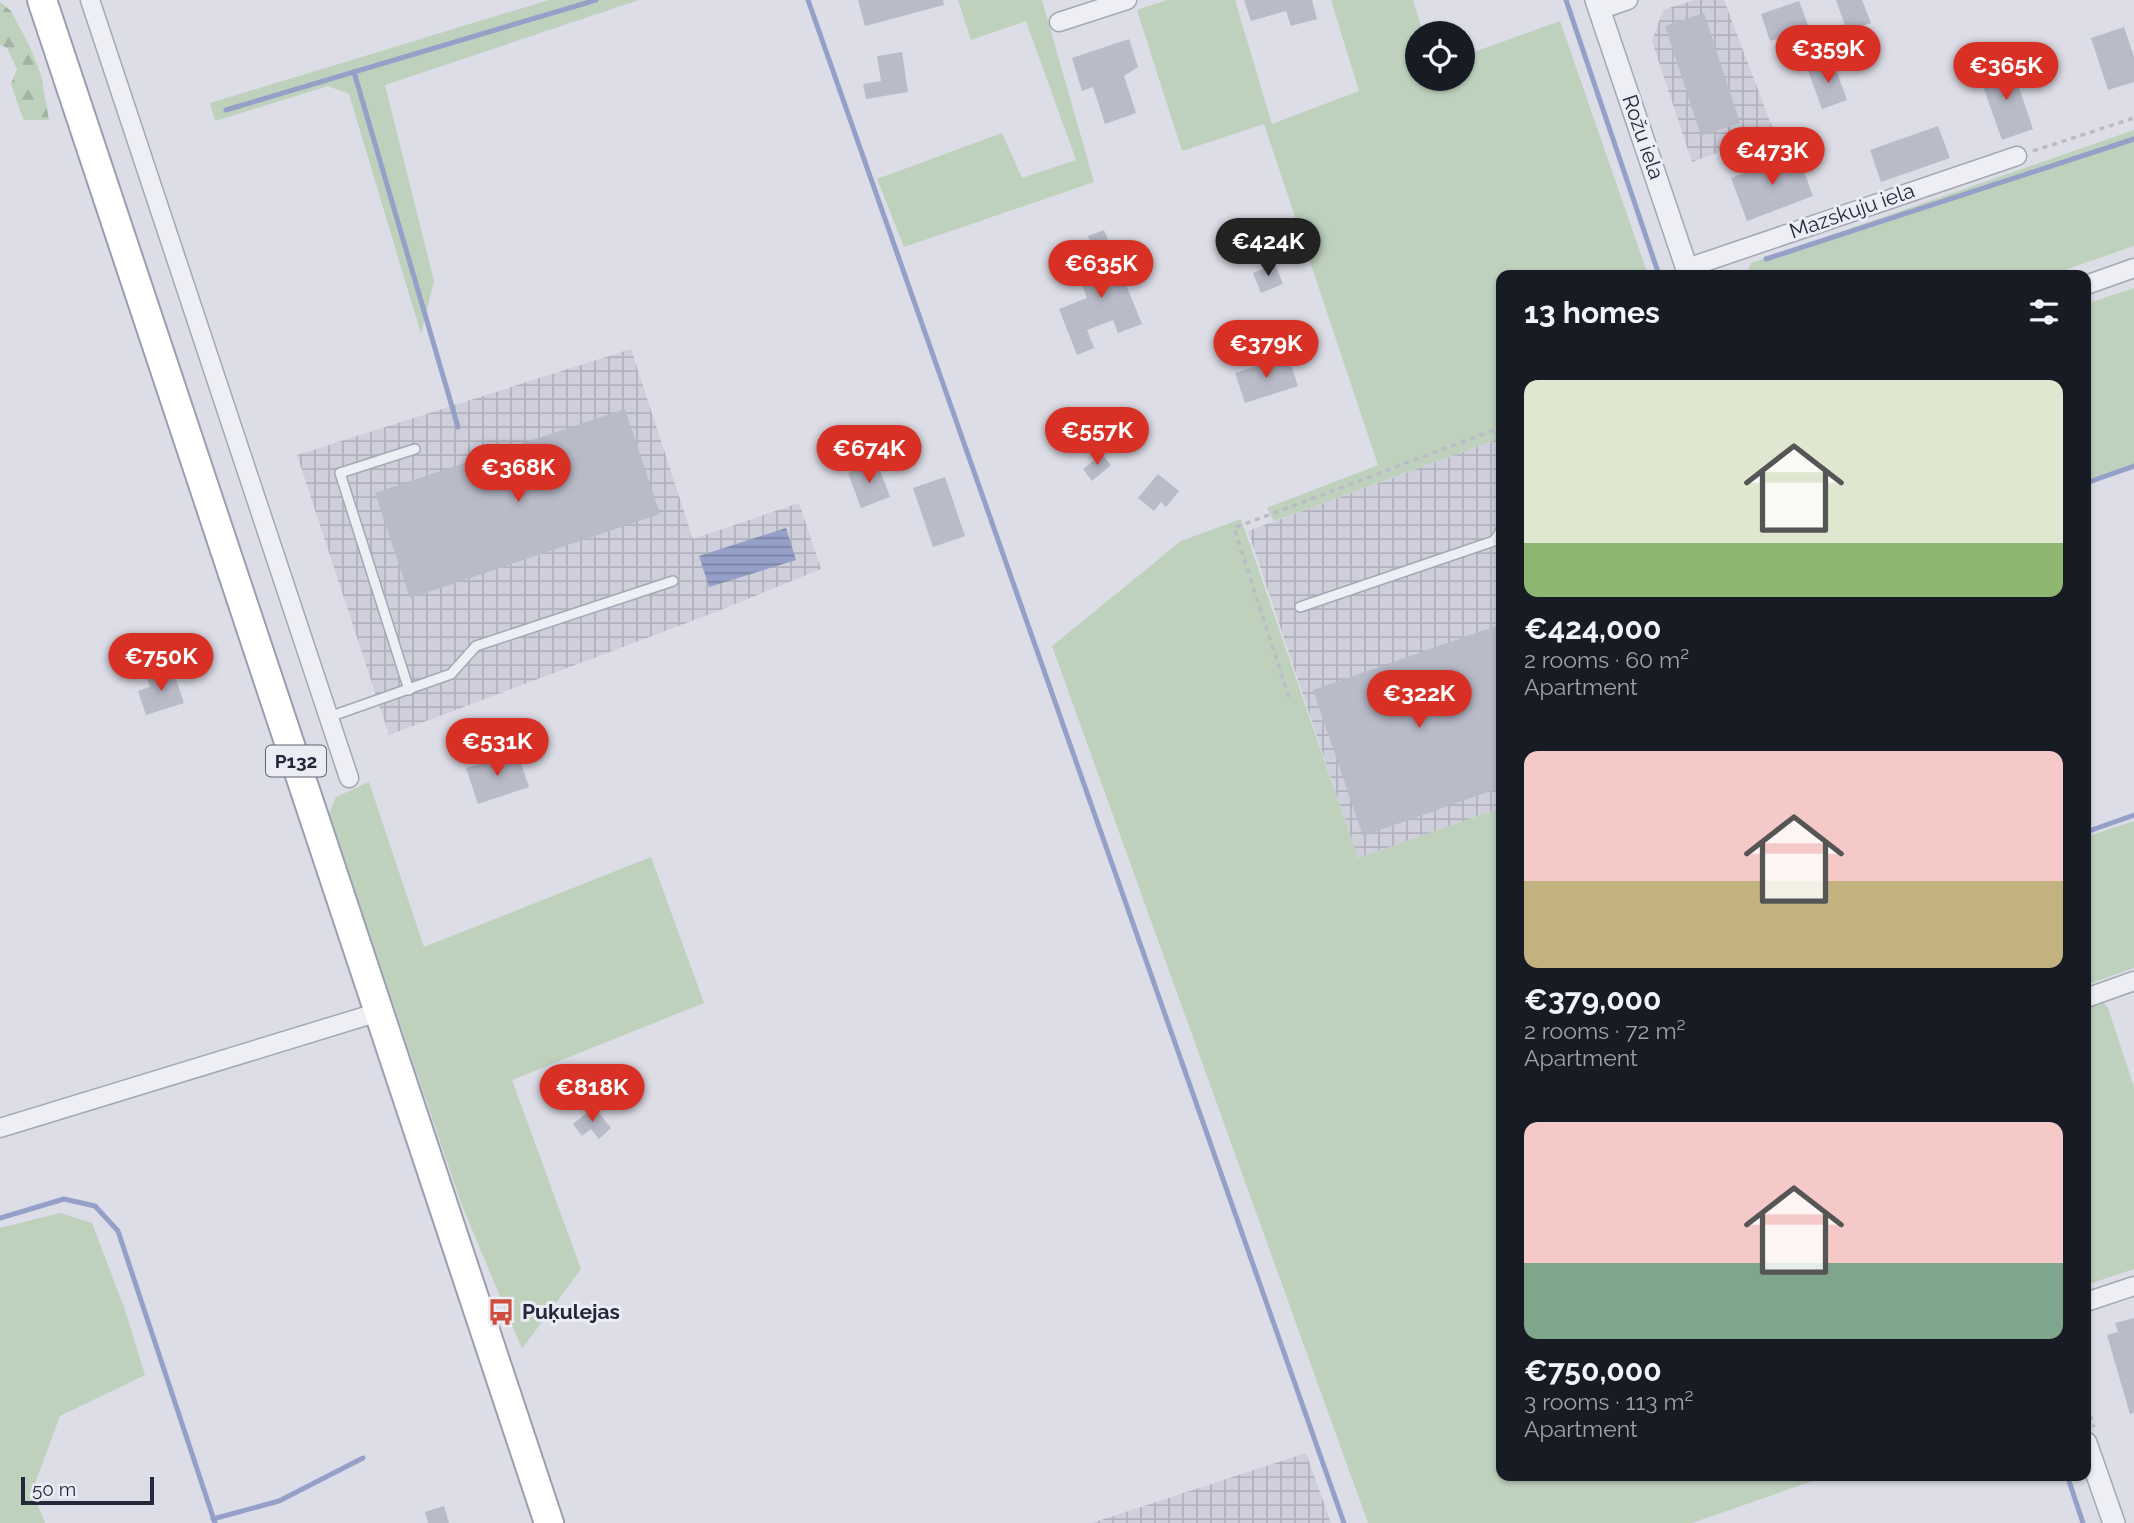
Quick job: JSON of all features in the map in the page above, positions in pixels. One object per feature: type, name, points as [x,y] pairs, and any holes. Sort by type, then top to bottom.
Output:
[{"type":"main road","name":"P132","points":[[42,0],[549,1523]]},
{"type":"street","points":[[90,0],[349,778]]},
{"type":"street","points":[[1059,22],[1127,0]]},
{"type":"street","points":[[1598,5],[1629,0]]},
{"type":"street","name":"Rožu iela","points":[[1598,5],[1688,270]]},
{"type":"street","name":"Mazskuju iela","points":[[1691,270],[2017,156]]},
{"type":"street","points":[[2091,283],[2134,268]]},
{"type":"street","points":[[2091,996],[2134,981]]},
{"type":"street","points":[[0,1128],[379,1012]]},
{"type":"street","points":[[2091,1300],[2134,1286]]},
{"type":"street","points":[[2091,1457],[2114,1523]]},
{"type":"lane","points":[[409,690],[341,473],[415,449]]},
{"type":"lane","points":[[1300,607],[1494,541],[1496,538]]},
{"type":"lane","points":[[329,717],[451,674],[476,646],[673,581]]},
{"type":"path","points":[[2017,156],[2134,118]]},
{"type":"path","points":[[1289,697],[1234,528],[1496,429]]},
{"type":"shaded area","points":[[1694,0],[1724,0],[1774,132],[1692,162],[1652,41],[1663,10]]},
{"type":"shaded area","points":[[631,349],[693,539],[799,503],[821,569],[713,613],[389,735],[297,455]]},
{"type":"shaded area","points":[[1496,440],[1496,810],[1358,858],[1248,531]]},
{"type":"shaded area","points":[[1306,1453],[1331,1523],[1092,1523]]},
{"type":"green space","points":[[549,0],[639,0],[385,85],[434,281],[421,334],[349,94],[328,86],[215,121],[210,103]]},
{"type":"green space","points":[[958,0],[1042,0],[1094,182],[904,247],[877,179],[1002,133],[1022,178],[1076,160],[1026,21],[971,40]]},
{"type":"green space","points":[[1167,0],[1235,0],[1272,124],[1359,91],[1331,0],[1413,0],[1419,21],[1405,21],[1405,91],[1475,91],[1475,52],[1560,21],[1646,270],[1496,270],[1496,440],[1274,521],[1267,508],[1378,465],[1264,124],[1182,151],[1137,10]]},
{"type":"green space","points":[[0,2],[11,11],[30,47],[41,75],[49,120],[24,120],[22,116],[11,84],[17,69],[7,48],[0,45]]},
{"type":"green space","points":[[2134,130],[2134,246],[2064,270],[1748,270],[1751,263]]},
{"type":"green space","points":[[2134,288],[2134,465],[2091,480],[2091,302]]},
{"type":"green space","points":[[1241,519],[1358,858],[1496,810],[1496,1481],[1813,1481],[1692,1523],[1368,1523],[1052,646],[1181,541]]},
{"type":"green space","points":[[369,782],[424,947],[651,857],[704,1003],[512,1080],[581,1269],[522,1349],[461,1203],[329,815],[336,797]]},
{"type":"green space","points":[[2134,821],[2134,968],[2091,983],[2091,835]]},
{"type":"green space","points":[[2103,1002],[2108,1008],[2134,1087],[2134,1269],[2091,1283],[2091,1006]]},
{"type":"green space","points":[[60,1213],[92,1223],[125,1310],[145,1375],[60,1416],[32,1491],[45,1523],[0,1523],[0,1228]]},
{"type":"water","points":[[786,528],[796,560],[709,587],[699,556]]},
{"type":"building","points":[[858,0],[943,0],[944,5],[865,26]]},
{"type":"building","points":[[1244,0],[1312,0],[1317,19],[1291,26],[1286,11],[1251,21]]},
{"type":"building","points":[[1836,0],[1862,0],[1871,23],[1847,31]]},
{"type":"building","points":[[1799,1],[1809,28],[1770,41],[1761,14]]},
{"type":"building","points":[[1704,13],[1740,123],[1701,136],[1665,26]]},
{"type":"building","points":[[2124,27],[2134,57],[2134,82],[2108,90],[2091,38]]},
{"type":"building","points":[[1129,39],[1138,67],[1124,76],[1136,113],[1105,124],[1093,87],[1082,91],[1072,58]]},
{"type":"building","points":[[902,52],[908,92],[866,99],[863,84],[881,81],[877,56]]},
{"type":"building","points":[[1833,61],[1847,100],[1822,109],[1808,70]]},
{"type":"building","points":[[2011,64],[2033,129],[2002,140],[1979,75]]},
{"type":"building","points":[[1938,126],[1950,158],[1881,182],[1870,150]]},
{"type":"building","points":[[1797,153],[1813,196],[1747,221],[1731,178]]},
{"type":"building","points":[[1104,230],[1142,324],[1118,333],[1113,320],[1087,330],[1094,348],[1077,355],[1059,309],[1087,298],[1082,285],[1104,276],[1088,236]]},
{"type":"building","points":[[1275,264],[1283,284],[1261,293],[1253,273]]},
{"type":"building","points":[[1288,356],[1298,386],[1245,403],[1235,373]]},
{"type":"building","points":[[625,409],[660,514],[410,598],[375,493]]},
{"type":"building","points":[[1102,454],[1111,465],[1092,481],[1083,469]]},
{"type":"building","points":[[877,462],[890,497],[861,508],[848,473]]},
{"type":"building","points":[[1158,474],[1179,491],[1166,507],[1161,502],[1154,511],[1138,498]]},
{"type":"building","points":[[945,477],[965,536],[933,547],[913,488]]},
{"type":"building","points":[[1496,626],[1496,789],[1363,836],[1313,690]]},
{"type":"building","points":[[160,671],[162,677],[174,673],[184,703],[146,715],[138,691],[150,687],[146,675]]},
{"type":"building","points":[[517,752],[529,787],[478,804],[466,768]]},
{"type":"building","points":[[594,1107],[611,1128],[599,1139],[591,1129],[582,1136],[573,1124]]},
{"type":"building","points":[[2134,1318],[2134,1413],[2130,1414],[2107,1335],[2118,1332],[2115,1323]]},
{"type":"building","points":[[444,1506],[449,1523],[428,1523],[425,1512]]},
{"type":"waterway","points":[[226,110],[596,0]]},
{"type":"waterway","points":[[808,0],[1344,1523]]},
{"type":"waterway","points":[[1566,0],[1657,270]]},
{"type":"waterway","points":[[354,72],[458,427]]},
{"type":"waterway","points":[[1766,259],[2134,139]]},
{"type":"waterway","points":[[2091,481],[2134,466]]},
{"type":"waterway","points":[[2091,830],[2134,815]]},
{"type":"waterway","points":[[0,1218],[64,1199],[95,1206],[118,1231],[215,1523]]},
{"type":"waterway","points":[[213,1519],[279,1501],[363,1458]]},
{"type":"waterway","points":[[2069,1481],[2083,1523]]},
{"type":"place","name":"Puķulejas","points":[[501,1312]]}]
